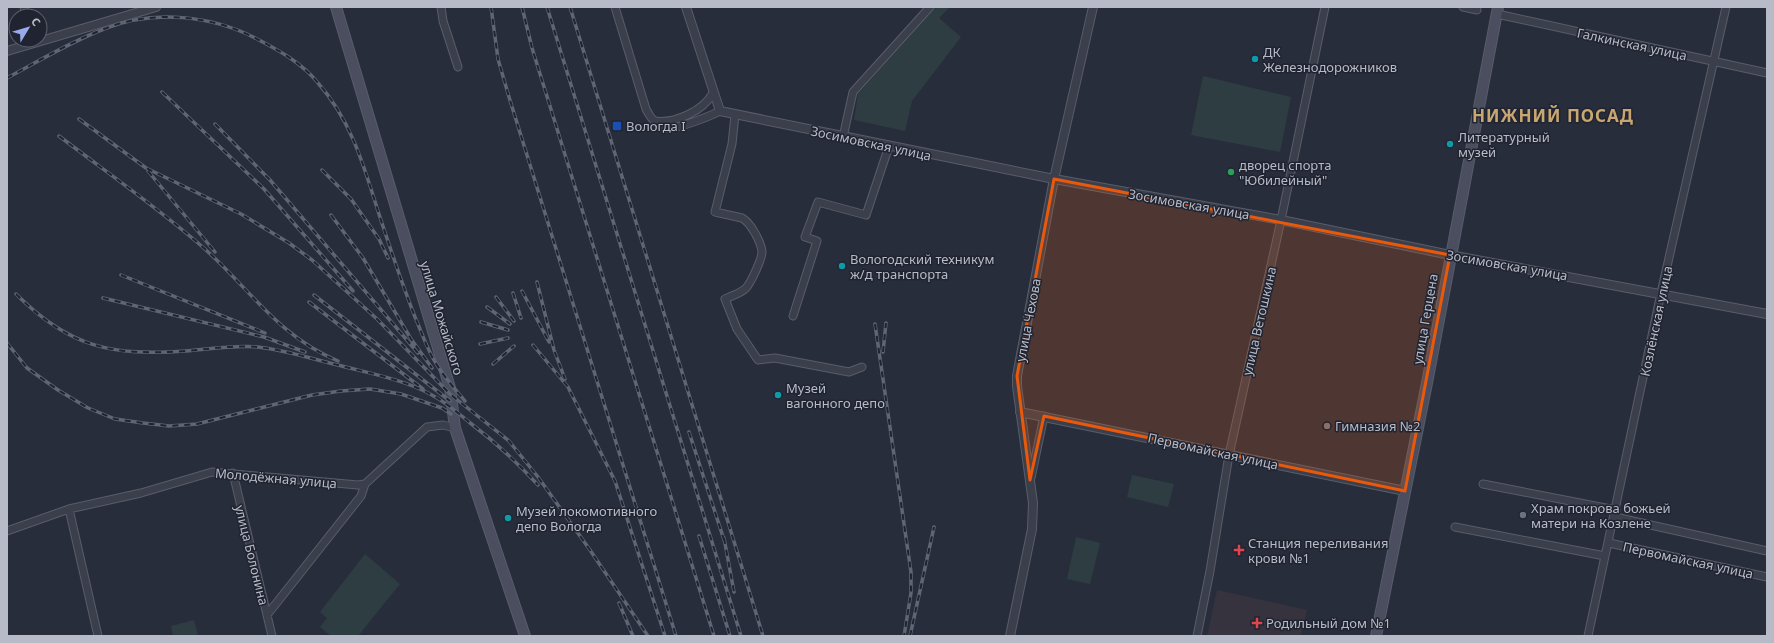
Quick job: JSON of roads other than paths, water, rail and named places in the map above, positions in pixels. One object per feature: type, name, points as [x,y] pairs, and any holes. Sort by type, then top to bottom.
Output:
[{"type":"main road","name":"улица Можайского","points":[[336,7],[450,388],[456,428],[525,636]]},
{"type":"main road","name":"улица Герцена","points":[[1376,636],[1498,10]]},
{"type":"street","points":[[48,37],[156,7]]},
{"type":"street","points":[[441,7],[443,21],[458,66]]},
{"type":"street","points":[[615,7],[646,108],[654,121],[661,126],[671,128],[720,112],[686,7]]},
{"type":"street","points":[[843,137],[853,92],[930,7]]},
{"type":"street","name":"улица Чехова","points":[[1010,636],[1032,528],[1033,503],[1020,412],[1017,376],[1054,180],[1093,7]]},
{"type":"street","name":"улица Ветошкина","points":[[1196,636],[1210,571],[1229,455],[1281,220],[1325,7]]},
{"type":"street","points":[[1463,7],[1477,10]]},
{"type":"street","name":"Козлёнская улица","points":[[1588,636],[1616,513],[1661,293],[1726,7]]},
{"type":"street","name":"Галкинская улица","points":[[1498,10],[1767,74]]},
{"type":"street","points":[[654,121],[673,119],[687,114],[705,104],[713,93]]},
{"type":"street","name":"Зосимовская улица","points":[[720,112],[1054,180],[1281,220],[1450,255],[1661,293],[1767,314]]},
{"type":"street","points":[[735,114],[732,144],[715,212],[746,220],[752,227],[762,251],[749,285],[740,292],[725,298],[737,329],[758,360],[775,358],[849,372],[862,367]]},
{"type":"street","points":[[793,316],[817,241],[805,237],[818,202],[866,216],[889,146]]},
{"type":"street","name":"Первомайская улица","points":[[1020,412],[1405,491]]},
{"type":"street","points":[[1030,480],[1044,416]]},
{"type":"street","points":[[267,615],[360,496],[365,484],[425,429],[443,425],[456,428]]},
{"type":"street","name":"Молодёжная улица","points":[[8,532],[69,509],[141,493],[197,475],[212,472],[358,485],[365,484]]},
{"type":"street","name":"улица Болонина","points":[[233,473],[272,636]]},
{"type":"street","name":"Первомайская улица","points":[[1483,484],[1616,513],[1767,552]]},
{"type":"street","points":[[69,509],[98,636]]},
{"type":"street","name":"Первомайская улица","points":[[1455,527],[1605,556]]},
{"type":"street","name":"Первомайская улица","points":[[1609,542],[1767,577]]},
{"type":"railway","points":[[491,7],[498,59],[509,97],[676,636]]},
{"type":"railway","points":[[522,7],[532,48],[714,636]]},
{"type":"railway","points":[[547,7],[741,636]]},
{"type":"railway","points":[[570,7],[763,636]]},
{"type":"railway","points":[[7,78],[91,34],[123,23],[162,17],[203,20],[222,25],[259,40],[291,58],[312,76],[339,111],[361,158],[400,276],[430,353],[440,370],[465,401]]},
{"type":"railway","points":[[162,92],[264,189],[353,291]]},
{"type":"railway","points":[[79,119],[146,168],[241,214],[289,243],[312,260],[377,319],[450,394],[509,441],[538,477],[590,550],[648,636]]},
{"type":"railway","points":[[215,124],[270,180],[418,353]]},
{"type":"railway","points":[[59,136],[147,202],[198,243],[216,259],[263,308],[296,337],[316,350],[338,361]]},
{"type":"railway","points":[[322,170],[351,199],[379,239],[388,258]]},
{"type":"railway","points":[[148,171],[215,252]]},
{"type":"railway","points":[[331,215],[363,258],[411,339],[432,368]]},
{"type":"railway","points":[[121,275],[265,333]]},
{"type":"railway","points":[[537,282],[554,350],[565,379]]},
{"type":"railway","points":[[522,291],[549,342]]},
{"type":"railway","points":[[513,293],[521,318]]},
{"type":"railway","points":[[16,294],[36,312],[55,326],[74,337],[94,345],[136,352],[258,347],[278,350],[408,384],[445,403],[487,436],[538,485]]},
{"type":"railway","points":[[314,295],[450,401]]},
{"type":"railway","points":[[496,297],[514,321]]},
{"type":"railway","points":[[103,298],[264,337],[305,352]]},
{"type":"railway","points":[[309,302],[423,389]]},
{"type":"railway","points":[[487,307],[510,324]]},
{"type":"railway","points":[[481,322],[508,330]]},
{"type":"railway","points":[[883,352],[886,323]]},
{"type":"railway","points":[[875,324],[911,572],[911,593],[904,636]]},
{"type":"railway","points":[[480,344],[508,338]]},
{"type":"railway","points":[[7,343],[27,368],[58,390],[88,408],[115,419],[169,426],[197,424],[312,395],[370,389],[401,394],[442,408],[451,414]]},
{"type":"railway","points":[[533,345],[568,387],[615,481],[665,636]]},
{"type":"railway","points":[[493,364],[514,346]]},
{"type":"railway","points":[[689,432],[725,543]]},
{"type":"railway","points":[[910,636],[934,527]]},
{"type":"railway","points":[[699,536],[730,636]]},
{"type":"railway","points":[[724,538],[734,592]]},
{"type":"railway","points":[[619,603],[633,636]]},
{"type":"place","name":"ДК Железнодорожников","points":[[1255,59]]},
{"type":"place","name":"Вологда I","points":[[617,126]]},
{"type":"place","name":"Литературный музей","points":[[1450,144]]},
{"type":"place","name":"дворец спорта \"Юбилейный\"","points":[[1231,172]]},
{"type":"place","name":"Вологодский техникум ж/д транспорта","points":[[842,266]]},
{"type":"place","name":"Музей вагонного депо","points":[[778,395]]},
{"type":"place","name":"Гимназия №2","points":[[1327,426]]},
{"type":"place","name":"Храм покрова божьей матери на Козлене","points":[[1523,515]]},
{"type":"place","name":"Музей локомотивного депо Вологда","points":[[508,518]]},
{"type":"place","name":"Станция переливания крови №1","points":[[1239,550]]},
{"type":"place","name":"Родильный дом №1","points":[[1257,623]]},
{"type":"district","name":"НИЖНИЙ ПОСАД","points":[[1553,116]]}]
